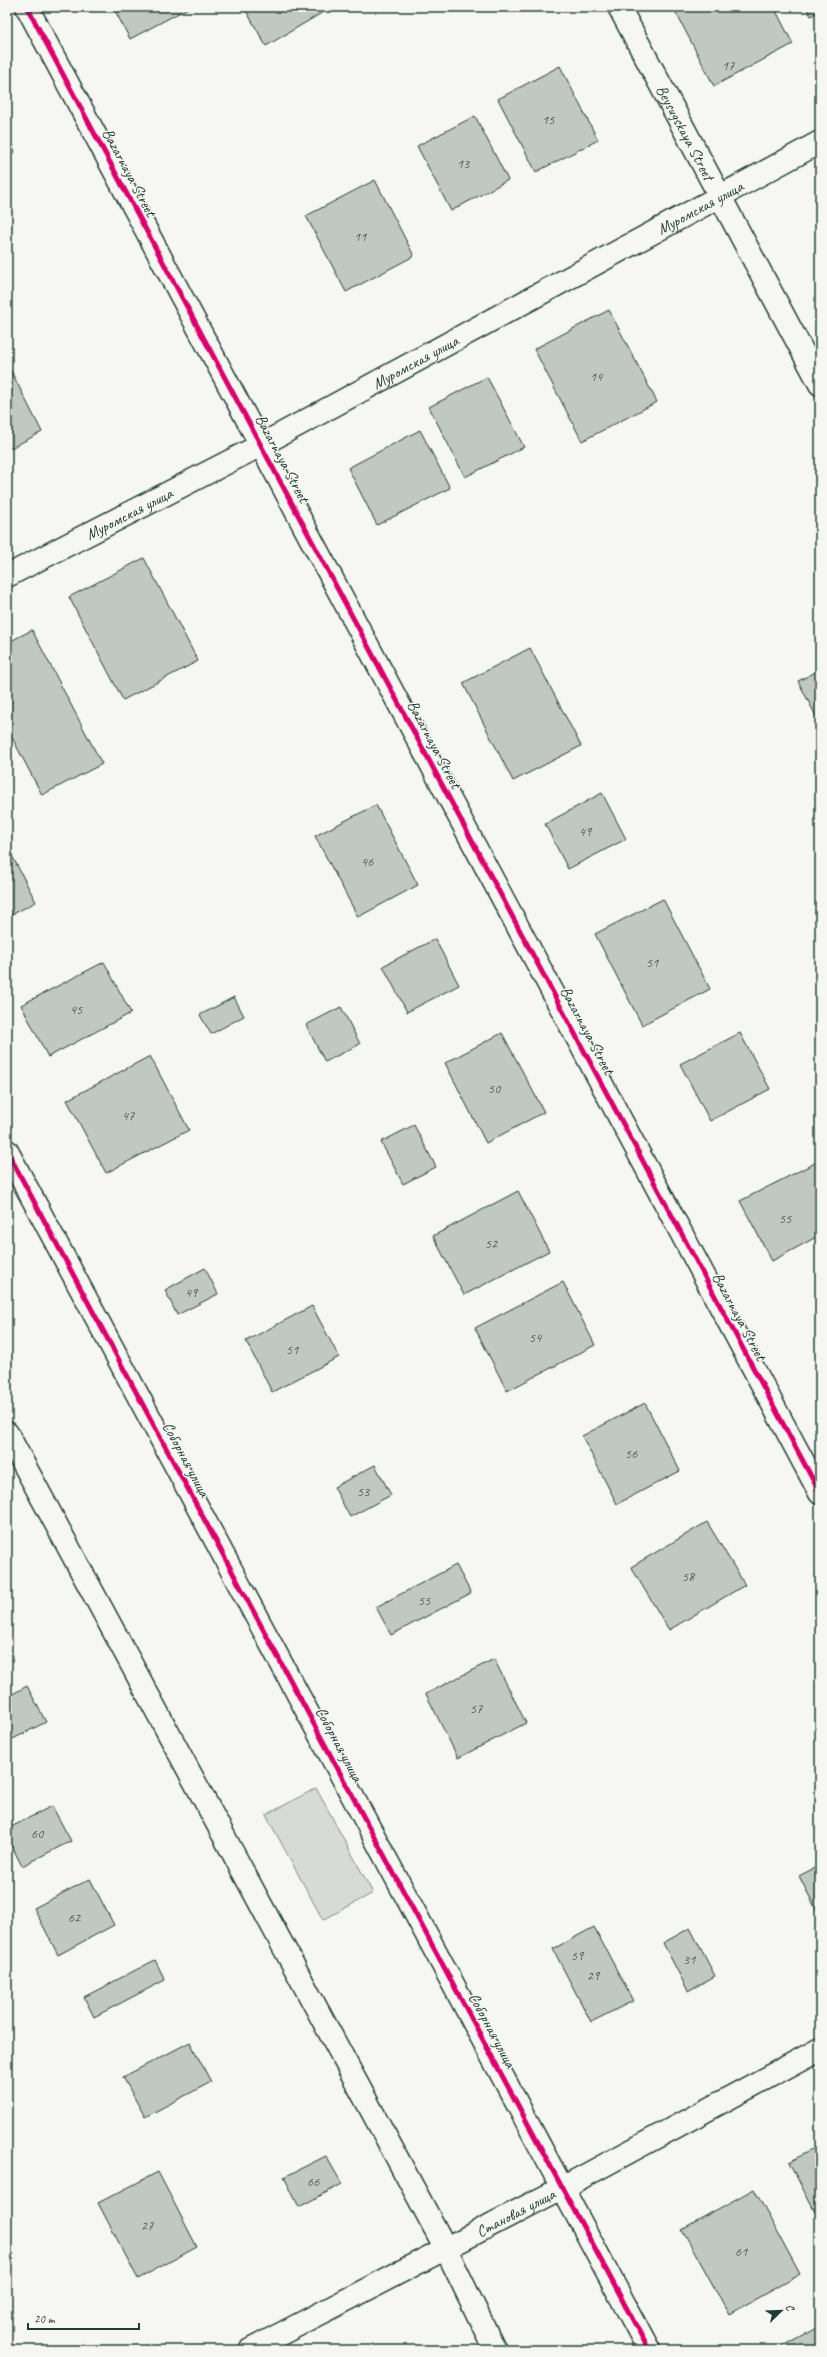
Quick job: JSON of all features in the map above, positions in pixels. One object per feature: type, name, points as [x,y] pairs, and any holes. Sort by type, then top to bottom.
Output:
[{"type":"street","name":"Bazarnaya Street","points":[[27,7],[820,1493]]},
{"type":"street","name":"Beysugskaya Street","points":[[619,7],[820,384]]},
{"type":"street","name":"Муромская улица","points":[[7,576],[262,445],[820,142]]},
{"type":"street","name":"Соборная улица","points":[[7,1151],[649,2350]]},
{"type":"street","points":[[7,1433],[445,2247],[495,2350]]},
{"type":"street","name":"Становая улица","points":[[250,2350],[445,2247],[562,2188],[820,2049]]},
{"type":"shaded area","points":[[316,1788],[373,1893],[323,1920],[266,1815]]},
{"type":"building","points":[[113,7],[190,7],[130,39]]},
{"type":"building","points":[[244,7],[323,7],[325,11],[266,46]]},
{"type":"building","points":[[673,7],[774,7],[793,44],[714,86]]},
{"type":"building","points":[[806,7],[820,7],[820,11],[811,16]]},
{"type":"building","points":[[560,66],[598,140],[536,172],[498,99]]},
{"type":"building","points":[[475,116],[508,180],[451,211],[417,146]]},
{"type":"building","points":[[7,137],[15,152],[7,156]]},
{"type":"building","points":[[375,180],[414,256],[346,292],[306,216]]},
{"type":"building","points":[[609,310],[657,402],[582,441],[534,349]]},
{"type":"building","points":[[9,367],[42,432],[7,450],[7,368]]},
{"type":"building","points":[[487,377],[524,447],[465,477],[429,407]]},
{"type":"building","points":[[420,430],[450,488],[377,525],[348,468]]},
{"type":"building","points":[[144,558],[198,661],[123,700],[69,597]]},
{"type":"building","points":[[32,630],[102,764],[42,795],[7,728],[7,643]]},
{"type":"building","points":[[530,648],[581,746],[513,781],[463,683]]},
{"type":"building","points":[[820,670],[820,724],[798,681]]},
{"type":"building","points":[[602,793],[626,839],[568,869],[545,824]]},
{"type":"building","points":[[376,805],[418,885],[358,917],[315,836]]},
{"type":"building","points":[[7,846],[36,902],[7,917]]},
{"type":"building","points":[[663,899],[710,989],[642,1025],[595,934]]},
{"type":"building","points":[[435,939],[459,985],[407,1012],[383,966]]},
{"type":"building","points":[[104,962],[131,1013],[48,1057],[21,1005]]},
{"type":"building","points":[[234,997],[244,1016],[211,1034],[200,1015]]},
{"type":"building","points":[[341,1007],[360,1044],[325,1062],[306,1025]]},
{"type":"building","points":[[502,1033],[544,1112],[486,1143],[445,1063]]},
{"type":"building","points":[[740,1033],[770,1089],[710,1121],[680,1064]]},
{"type":"building","points":[[150,1056],[189,1130],[106,1173],[67,1100]]},
{"type":"building","points":[[414,1125],[436,1167],[403,1184],[381,1142]]},
{"type":"building","points":[[817,1162],[820,1169],[820,1235],[772,1261],[740,1201]]},
{"type":"building","points":[[518,1191],[549,1251],[464,1295],[433,1236]]},
{"type":"building","points":[[205,1268],[218,1294],[177,1315],[165,1290]]},
{"type":"building","points":[[563,1282],[595,1345],[507,1391],[475,1328]]},
{"type":"building","points":[[312,1306],[339,1357],[272,1392],[246,1341]]},
{"type":"building","points":[[645,1403],[680,1471],[617,1504],[582,1436]]},
{"type":"building","points":[[375,1465],[391,1495],[350,1517],[334,1487]]},
{"type":"building","points":[[707,1522],[745,1585],[669,1630],[631,1567]]},
{"type":"building","points":[[456,1565],[471,1593],[391,1635],[376,1607]]},
{"type":"building","points":[[494,1659],[526,1723],[458,1758],[426,1694]]},
{"type":"building","points":[[27,1686],[46,1722],[7,1742],[7,1697]]},
{"type":"building","points":[[52,1806],[71,1841],[22,1866],[7,1837],[7,1829]]},
{"type":"building","points":[[820,1865],[820,1914],[819,1915],[799,1876]]},
{"type":"building","points":[[90,1879],[114,1925],[58,1955],[34,1908]]},
{"type":"building","points":[[594,1927],[633,2001],[591,2022],[553,1949]]},
{"type":"building","points":[[690,1928],[715,1976],[688,1991],[663,1943]]},
{"type":"building","points":[[155,1960],[165,1980],[94,2017],[84,1997]]},
{"type":"building","points":[[190,2042],[211,2082],[145,2117],[123,2077]]},
{"type":"building","points":[[820,2146],[820,2220],[819,2220],[789,2162]]},
{"type":"building","points":[[326,2156],[342,2184],[299,2207],[284,2177]]},
{"type":"building","points":[[158,2172],[197,2247],[138,2279],[98,2203]]},
{"type":"building","points":[[754,2189],[800,2274],[729,2314],[682,2229]]},
{"type":"building","points":[[820,2326],[820,2350],[776,2350]]},
{"type":"cycle path","points":[[27,7],[820,1493]]},
{"type":"cycle path","points":[[7,1151],[649,2350]]}]
